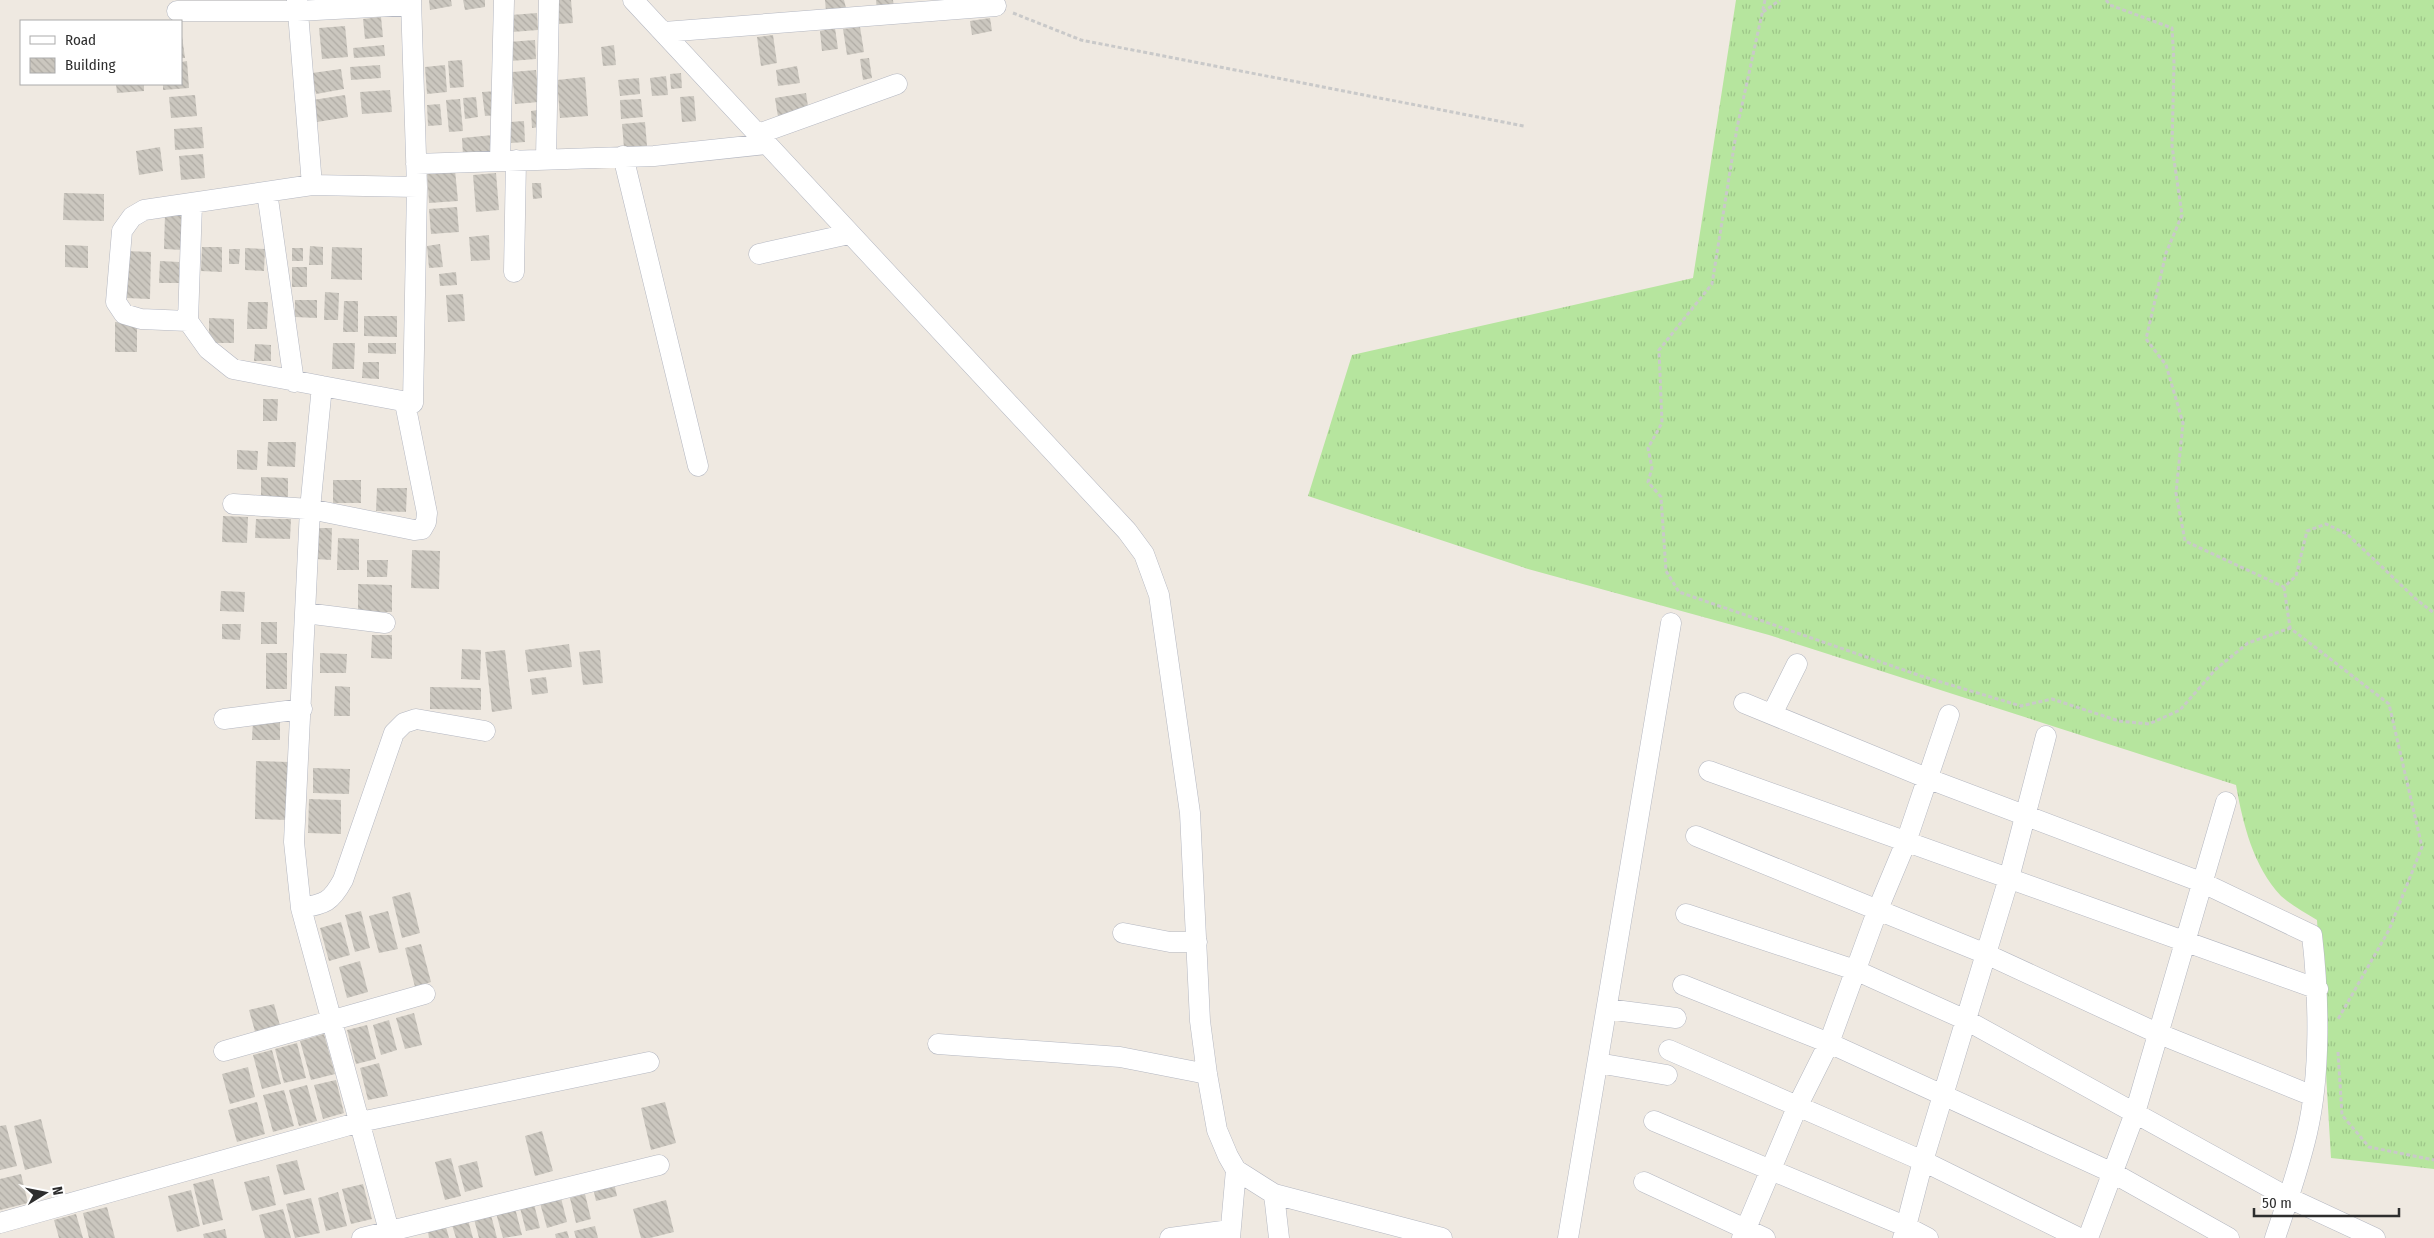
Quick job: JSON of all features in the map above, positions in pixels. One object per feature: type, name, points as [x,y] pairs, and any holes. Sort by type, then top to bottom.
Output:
[{"type":"street","points":[[504,0],[508,161],[514,272]]},
{"type":"street","points":[[546,159],[549,0]]},
{"type":"street","points":[[634,0],[849,234],[1127,531],[1144,554],[1159,595],[1190,813],[1200,1021],[1206,1074],[1217,1130],[1236,1170],[1230,1234],[1170,1238]]},
{"type":"street","points":[[177,11],[237,5],[297,6],[411,3],[417,187],[413,403],[233,369],[208,349],[188,321],[192,204]]},
{"type":"street","points":[[297,6],[312,185]]},
{"type":"street","points":[[664,32],[996,6]]},
{"type":"street","points":[[416,164],[654,156],[762,139],[897,84]]},
{"type":"street","points":[[623,156],[698,466]]},
{"type":"street","points":[[188,321],[141,319],[124,314],[116,302],[122,231],[132,217],[144,210],[312,185],[417,187]]},
{"type":"street","points":[[267,192],[294,382]]},
{"type":"street","points":[[759,254],[849,234]]},
{"type":"street","points":[[322,386],[310,508],[302,709],[294,842],[301,908],[390,1235]]},
{"type":"street","points":[[232,504],[310,508],[414,530],[422,528],[426,522],[427,512],[405,403]]},
{"type":"street","points":[[305,613],[385,623]]},
{"type":"street","points":[[1568,1238],[1671,623]]},
{"type":"street","points":[[1772,714],[1797,664]]},
{"type":"street","points":[[1744,703],[1929,779],[2201,882],[2312,935],[2318,989],[2313,1096],[2307,1133],[2289,1198],[2274,1238]]},
{"type":"street","points":[[224,719],[302,709]]},
{"type":"street","points":[[1744,1233],[1798,1106],[1829,1043],[1878,909],[1906,842],[1929,779],[1949,715]]},
{"type":"street","points":[[301,908],[321,904],[334,895],[343,880],[394,733],[404,723],[416,719],[485,731]]},
{"type":"street","points":[[1905,1232],[1923,1161],[2009,878],[2046,736]]},
{"type":"street","points":[[1709,771],[2318,989]]},
{"type":"street","points":[[2088,1238],[2135,1113],[2157,1033],[2186,942],[2201,882],[2226,802]]},
{"type":"street","points":[[1696,836],[1986,954],[2157,1033],[2313,1096]]},
{"type":"street","points":[[1686,914],[1855,970],[1966,1020],[2289,1198],[2375,1238]]},
{"type":"street","points":[[1123,933],[1170,942],[1197,942]]},
{"type":"street","points":[[1683,985],[1829,1043],[2113,1172],[2229,1238]]},
{"type":"street","points":[[224,1051],[425,994]]},
{"type":"street","points":[[1607,1009],[1676,1018]]},
{"type":"street","points":[[938,1044],[1120,1057],[1206,1074]]},
{"type":"street","points":[[1670,1050],[1923,1161],[2079,1238]]},
{"type":"street","points":[[0,1223],[360,1122],[649,1062]]},
{"type":"street","points":[[1598,1063],[1667,1075]]},
{"type":"street","points":[[1654,1121],[1771,1170],[1905,1232],[1928,1238]]},
{"type":"street","points":[[362,1238],[390,1235],[660,1165]]},
{"type":"street","points":[[1236,1170],[1274,1194],[1442,1238]]},
{"type":"street","points":[[1644,1182],[1744,1233],[1766,1238]]},
{"type":"street","points":[[1274,1194],[1279,1238]]},
{"type":"path","points":[[1764,0],[1737,128],[1712,284],[1659,350],[1662,423],[1648,448],[1652,468],[1648,482],[1661,497],[1666,571],[1679,592],[1921,676],[2021,706],[2052,699],[2119,722],[2149,724],[2180,710],[2216,669],[2248,643],[2290,628]]},
{"type":"path","points":[[1763,12],[1780,0]]},
{"type":"path","points":[[2106,0],[2110,5],[2172,28],[2174,63],[2172,146],[2182,215],[2166,253],[2146,339],[2166,365],[2183,423],[2176,492],[2185,541],[2284,587]]},
{"type":"path","points":[[996,6],[1081,40],[1524,126]]},
{"type":"path","points":[[2284,587],[2296,576],[2307,531],[2326,524],[2347,534],[2417,600],[2434,613]]},
{"type":"path","points":[[2284,587],[2290,628],[2389,704],[2422,847],[2389,930],[2336,1023]]},
{"type":"path","points":[[2338,1051],[2342,1115],[2369,1147],[2434,1160]]},
{"type":"green space","points":[[1736,0],[2434,0],[2434,1169],[2331,1158],[2317,920],[2281,896],[2263,871],[2256,858],[2246,829],[2236,785],[1769,635],[1528,569],[1308,496],[1352,355],[1693,278]]},
{"type":"building","points":[[429,0],[451,0],[452,6],[430,10]]},
{"type":"building","points":[[463,0],[485,0],[485,7],[465,10]]},
{"type":"building","points":[[557,0],[571,0],[573,23],[559,24]]},
{"type":"building","points":[[825,0],[844,0],[846,8],[826,11]]},
{"type":"building","points":[[876,0],[893,0],[894,8],[877,11]]},
{"type":"building","points":[[537,13],[538,30],[512,32],[511,15]]},
{"type":"building","points":[[381,17],[383,37],[365,39],[363,19]]},
{"type":"building","points":[[990,18],[992,31],[972,35],[970,21]]},
{"type":"building","points":[[345,26],[348,57],[322,59],[319,28]]},
{"type":"building","points":[[860,27],[864,52],[847,55],[843,29]]},
{"type":"building","points":[[835,28],[838,49],[822,51],[820,31]]},
{"type":"building","points":[[773,35],[777,63],[761,66],[757,37]]},
{"type":"building","points":[[182,36],[185,58],[182,58]]},
{"type":"building","points":[[535,40],[536,59],[510,61],[508,42]]},
{"type":"building","points":[[384,45],[385,56],[354,58],[353,48]]},
{"type":"building","points":[[614,45],[616,65],[603,66],[601,47]]},
{"type":"building","points":[[869,58],[872,78],[863,80],[860,59]]},
{"type":"building","points":[[462,60],[464,87],[450,88],[448,61]]},
{"type":"building","points":[[187,61],[189,88],[163,90],[163,85],[182,85],[182,62]]},
{"type":"building","points":[[380,65],[381,78],[351,80],[350,67]]},
{"type":"building","points":[[445,65],[447,92],[427,94],[425,67]]},
{"type":"building","points":[[797,66],[800,83],[778,86],[776,70]]},
{"type":"building","points":[[341,69],[344,89],[316,94],[312,73]]},
{"type":"building","points":[[536,70],[539,102],[515,104],[512,72]]},
{"type":"building","points":[[681,73],[682,88],[671,89],[670,74]]},
{"type":"building","points":[[666,76],[668,95],[652,96],[650,78]]},
{"type":"building","points":[[585,77],[588,116],[560,118],[557,80]]},
{"type":"building","points":[[639,78],[640,94],[620,96],[618,80]]},
{"type":"building","points":[[116,85],[144,85],[144,91],[117,93]]},
{"type":"building","points":[[390,90],[392,112],[362,114],[360,92]]},
{"type":"building","points":[[498,91],[500,115],[485,116],[482,92]]},
{"type":"building","points":[[806,93],[809,113],[778,117],[775,98]]},
{"type":"building","points":[[195,95],[197,116],[171,118],[169,97]]},
{"type":"building","points":[[345,95],[348,117],[317,122],[313,100]]},
{"type":"building","points":[[694,96],[696,121],[682,122],[680,97]]},
{"type":"building","points":[[476,97],[478,117],[465,119],[463,98]]},
{"type":"building","points":[[460,99],[463,131],[449,132],[446,100]]},
{"type":"building","points":[[641,99],[643,117],[621,119],[620,100]]},
{"type":"building","points":[[440,104],[442,125],[428,126],[427,105]]},
{"type":"building","points":[[538,110],[540,127],[532,128],[531,111]]},
{"type":"building","points":[[524,121],[525,142],[511,143],[510,122]]},
{"type":"building","points":[[645,122],[647,146],[624,148],[622,124]]},
{"type":"building","points":[[202,127],[204,148],[175,150],[174,129]]},
{"type":"building","points":[[493,135],[495,153],[463,156],[462,138]]},
{"type":"building","points":[[160,147],[163,171],[139,175],[136,151]]},
{"type":"building","points":[[203,154],[205,178],[181,180],[179,156]]},
{"type":"building","points":[[455,170],[458,201],[429,203],[427,173]]},
{"type":"building","points":[[496,173],[499,210],[476,212],[473,175]]},
{"type":"building","points":[[532,183],[541,183],[542,198],[533,199]]},
{"type":"building","points":[[64,193],[104,194],[104,221],[63,220]]},
{"type":"building","points":[[457,207],[459,232],[431,234],[429,209]]},
{"type":"building","points":[[165,214],[184,214],[183,250],[164,249]]},
{"type":"building","points":[[489,235],[490,260],[471,261],[469,237]]},
{"type":"building","points":[[440,244],[443,267],[429,268],[427,246]]},
{"type":"building","points":[[65,245],[88,246],[88,268],[65,267]]},
{"type":"building","points":[[310,246],[323,247],[323,265],[309,265]]},
{"type":"building","points":[[202,247],[222,247],[222,272],[201,271]]},
{"type":"building","points":[[332,247],[362,248],[362,280],[331,279]]},
{"type":"building","points":[[245,248],[265,249],[264,271],[245,270]]},
{"type":"building","points":[[292,248],[303,248],[303,261],[292,261]]},
{"type":"building","points":[[229,249],[240,249],[239,264],[229,264]]},
{"type":"building","points":[[126,251],[151,252],[150,299],[126,298]]},
{"type":"building","points":[[160,261],[179,262],[179,283],[159,283]]},
{"type":"building","points":[[292,267],[307,267],[307,287],[292,287]]},
{"type":"building","points":[[456,272],[457,285],[440,286],[439,274]]},
{"type":"building","points":[[325,292],[339,293],[338,320],[324,320]]},
{"type":"building","points":[[463,294],[465,321],[448,322],[446,295]]},
{"type":"building","points":[[295,300],[317,300],[317,318],[295,317]]},
{"type":"building","points":[[344,301],[358,301],[358,332],[343,332]]},
{"type":"building","points":[[248,302],[268,302],[267,329],[247,329]]},
{"type":"building","points":[[364,316],[397,316],[397,337],[364,336]]},
{"type":"building","points":[[209,318],[234,319],[234,343],[209,343]]},
{"type":"building","points":[[115,322],[137,323],[137,352],[115,352]]},
{"type":"building","points":[[333,343],[355,343],[354,369],[332,369]]},
{"type":"building","points":[[368,343],[396,343],[396,354],[368,353]]},
{"type":"building","points":[[255,344],[271,345],[271,361],[254,361]]},
{"type":"building","points":[[363,362],[379,362],[379,379],[362,378]]},
{"type":"building","points":[[263,399],[278,399],[277,421],[263,421]]},
{"type":"building","points":[[268,442],[296,442],[295,467],[267,466]]},
{"type":"building","points":[[237,450],[258,451],[257,470],[237,469]]},
{"type":"building","points":[[261,477],[288,478],[288,502],[261,501]]},
{"type":"building","points":[[333,480],[361,480],[361,503],[333,503]]},
{"type":"building","points":[[377,488],[407,488],[406,512],[376,511]]},
{"type":"building","points":[[223,516],[248,517],[247,543],[222,542]]},
{"type":"building","points":[[256,519],[291,519],[290,539],[255,538]]},
{"type":"building","points":[[316,528],[332,528],[331,560],[316,559]]},
{"type":"building","points":[[338,538],[359,539],[359,570],[337,570]]},
{"type":"building","points":[[412,550],[440,551],[439,589],[411,588]]},
{"type":"building","points":[[367,560],[388,560],[387,577],[367,577]]},
{"type":"building","points":[[358,584],[392,585],[392,612],[358,612]]},
{"type":"building","points":[[221,591],[245,592],[244,612],[220,611]]},
{"type":"building","points":[[261,622],[277,622],[277,644],[261,644]]},
{"type":"building","points":[[222,624],[241,624],[240,640],[222,639]]},
{"type":"building","points":[[372,635],[392,635],[392,659],[371,658]]},
{"type":"building","points":[[569,644],[572,667],[528,672],[525,650]]},
{"type":"building","points":[[462,649],[481,650],[480,680],[461,679]]},
{"type":"building","points":[[505,650],[512,709],[492,712],[485,652]]},
{"type":"building","points":[[600,650],[603,683],[583,685],[579,652]]},
{"type":"building","points":[[266,653],[287,653],[287,689],[266,689]]},
{"type":"building","points":[[320,653],[347,654],[346,673],[320,673]]},
{"type":"building","points":[[546,677],[548,693],[532,695],[530,679]]},
{"type":"building","points":[[335,686],[350,687],[350,716],[334,716]]},
{"type":"building","points":[[430,687],[481,688],[481,710],[430,709]]},
{"type":"building","points":[[253,719],[280,720],[280,740],[252,740]]},
{"type":"building","points":[[256,761],[289,762],[288,820],[255,819]]},
{"type":"building","points":[[313,768],[350,769],[349,794],[313,793]]},
{"type":"building","points":[[309,799],[341,800],[341,834],[308,833]]},
{"type":"building","points":[[410,892],[420,933],[402,938],[392,897]]},
{"type":"building","points":[[361,911],[370,948],[355,952],[345,915]]},
{"type":"building","points":[[388,911],[398,949],[379,953],[369,916]]},
{"type":"building","points":[[341,922],[350,955],[329,961],[320,928]]},
{"type":"building","points":[[421,944],[431,982],[415,987],[405,948]]},
{"type":"building","points":[[360,961],[368,992],[347,998],[339,967]]},
{"type":"building","points":[[274,1004],[281,1029],[256,1035],[249,1010]]},
{"type":"building","points":[[414,1013],[422,1045],[405,1049],[396,1018]]},
{"type":"building","points":[[389,1020],[397,1050],[381,1055],[373,1025]]},
{"type":"building","points":[[367,1025],[376,1059],[356,1064],[347,1030]]},
{"type":"building","points":[[324,1034],[335,1074],[311,1080],[300,1041]]},
{"type":"building","points":[[297,1043],[306,1078],[284,1083],[275,1049]]},
{"type":"building","points":[[272,1050],[281,1084],[262,1089],[253,1055]]},
{"type":"building","points":[[379,1063],[388,1096],[368,1100],[360,1068]]},
{"type":"building","points":[[248,1067],[255,1097],[230,1104],[222,1074]]},
{"type":"building","points":[[336,1080],[344,1113],[323,1119],[314,1085]]},
{"type":"building","points":[[307,1085],[317,1121],[299,1126],[289,1090]]},
{"type":"building","points":[[284,1090],[294,1126],[273,1132],[263,1095]]},
{"type":"building","points":[[257,1102],[265,1134],[237,1142],[228,1110]]},
{"type":"building","points":[[665,1102],[676,1143],[651,1150],[641,1108]]},
{"type":"building","points":[[41,1119],[52,1163],[25,1170],[14,1126]]},
{"type":"building","points":[[6,1125],[17,1166],[0,1170],[0,1126]]},
{"type":"building","points":[[542,1131],[553,1171],[535,1176],[525,1136]]},
{"type":"building","points":[[451,1158],[461,1196],[445,1200],[435,1162]]},
{"type":"building","points":[[297,1160],[305,1190],[284,1195],[276,1165]]},
{"type":"building","points":[[477,1161],[483,1187],[465,1192],[458,1166]]},
{"type":"building","points":[[21,1174],[28,1203],[0,1210],[0,1179]]},
{"type":"building","points":[[269,1176],[276,1205],[252,1211],[244,1182]]},
{"type":"building","points":[[213,1179],[223,1220],[203,1225],[193,1184]]},
{"type":"building","points":[[614,1183],[617,1196],[596,1201],[593,1188]]},
{"type":"building","points":[[363,1184],[372,1219],[351,1224],[342,1189]]},
{"type":"building","points":[[191,1190],[200,1226],[177,1232],[168,1196]]},
{"type":"building","points":[[338,1192],[347,1226],[326,1231],[318,1198]]},
{"type":"building","points":[[585,1194],[591,1219],[576,1223],[570,1198]]},
{"type":"building","points":[[311,1198],[320,1233],[295,1238],[286,1204]]},
{"type":"building","points":[[561,1198],[567,1222],[547,1228],[540,1203]]},
{"type":"building","points":[[666,1200],[674,1232],[650,1238],[641,1238],[633,1209]]},
{"type":"building","points":[[534,1204],[540,1228],[526,1231],[520,1208]]},
{"type":"building","points":[[107,1207],[115,1238],[89,1238],[83,1213]]},
{"type":"building","points":[[515,1208],[522,1235],[503,1238],[496,1213]]},
{"type":"building","points":[[283,1209],[291,1238],[265,1238],[259,1215]]},
{"type":"building","points":[[76,1214],[83,1238],[59,1238],[54,1220]]},
{"type":"building","points":[[491,1215],[497,1238],[479,1238],[474,1219]]},
{"type":"building","points":[[468,1220],[473,1238],[456,1238],[452,1225]]},
{"type":"building","points":[[595,1226],[598,1238],[576,1238],[574,1231]]},
{"type":"building","points":[[446,1227],[449,1238],[429,1238],[428,1232]]},
{"type":"building","points":[[225,1229],[227,1238],[204,1238],[203,1234]]},
{"type":"building","points":[[567,1231],[569,1238],[556,1238],[555,1234]]}]
